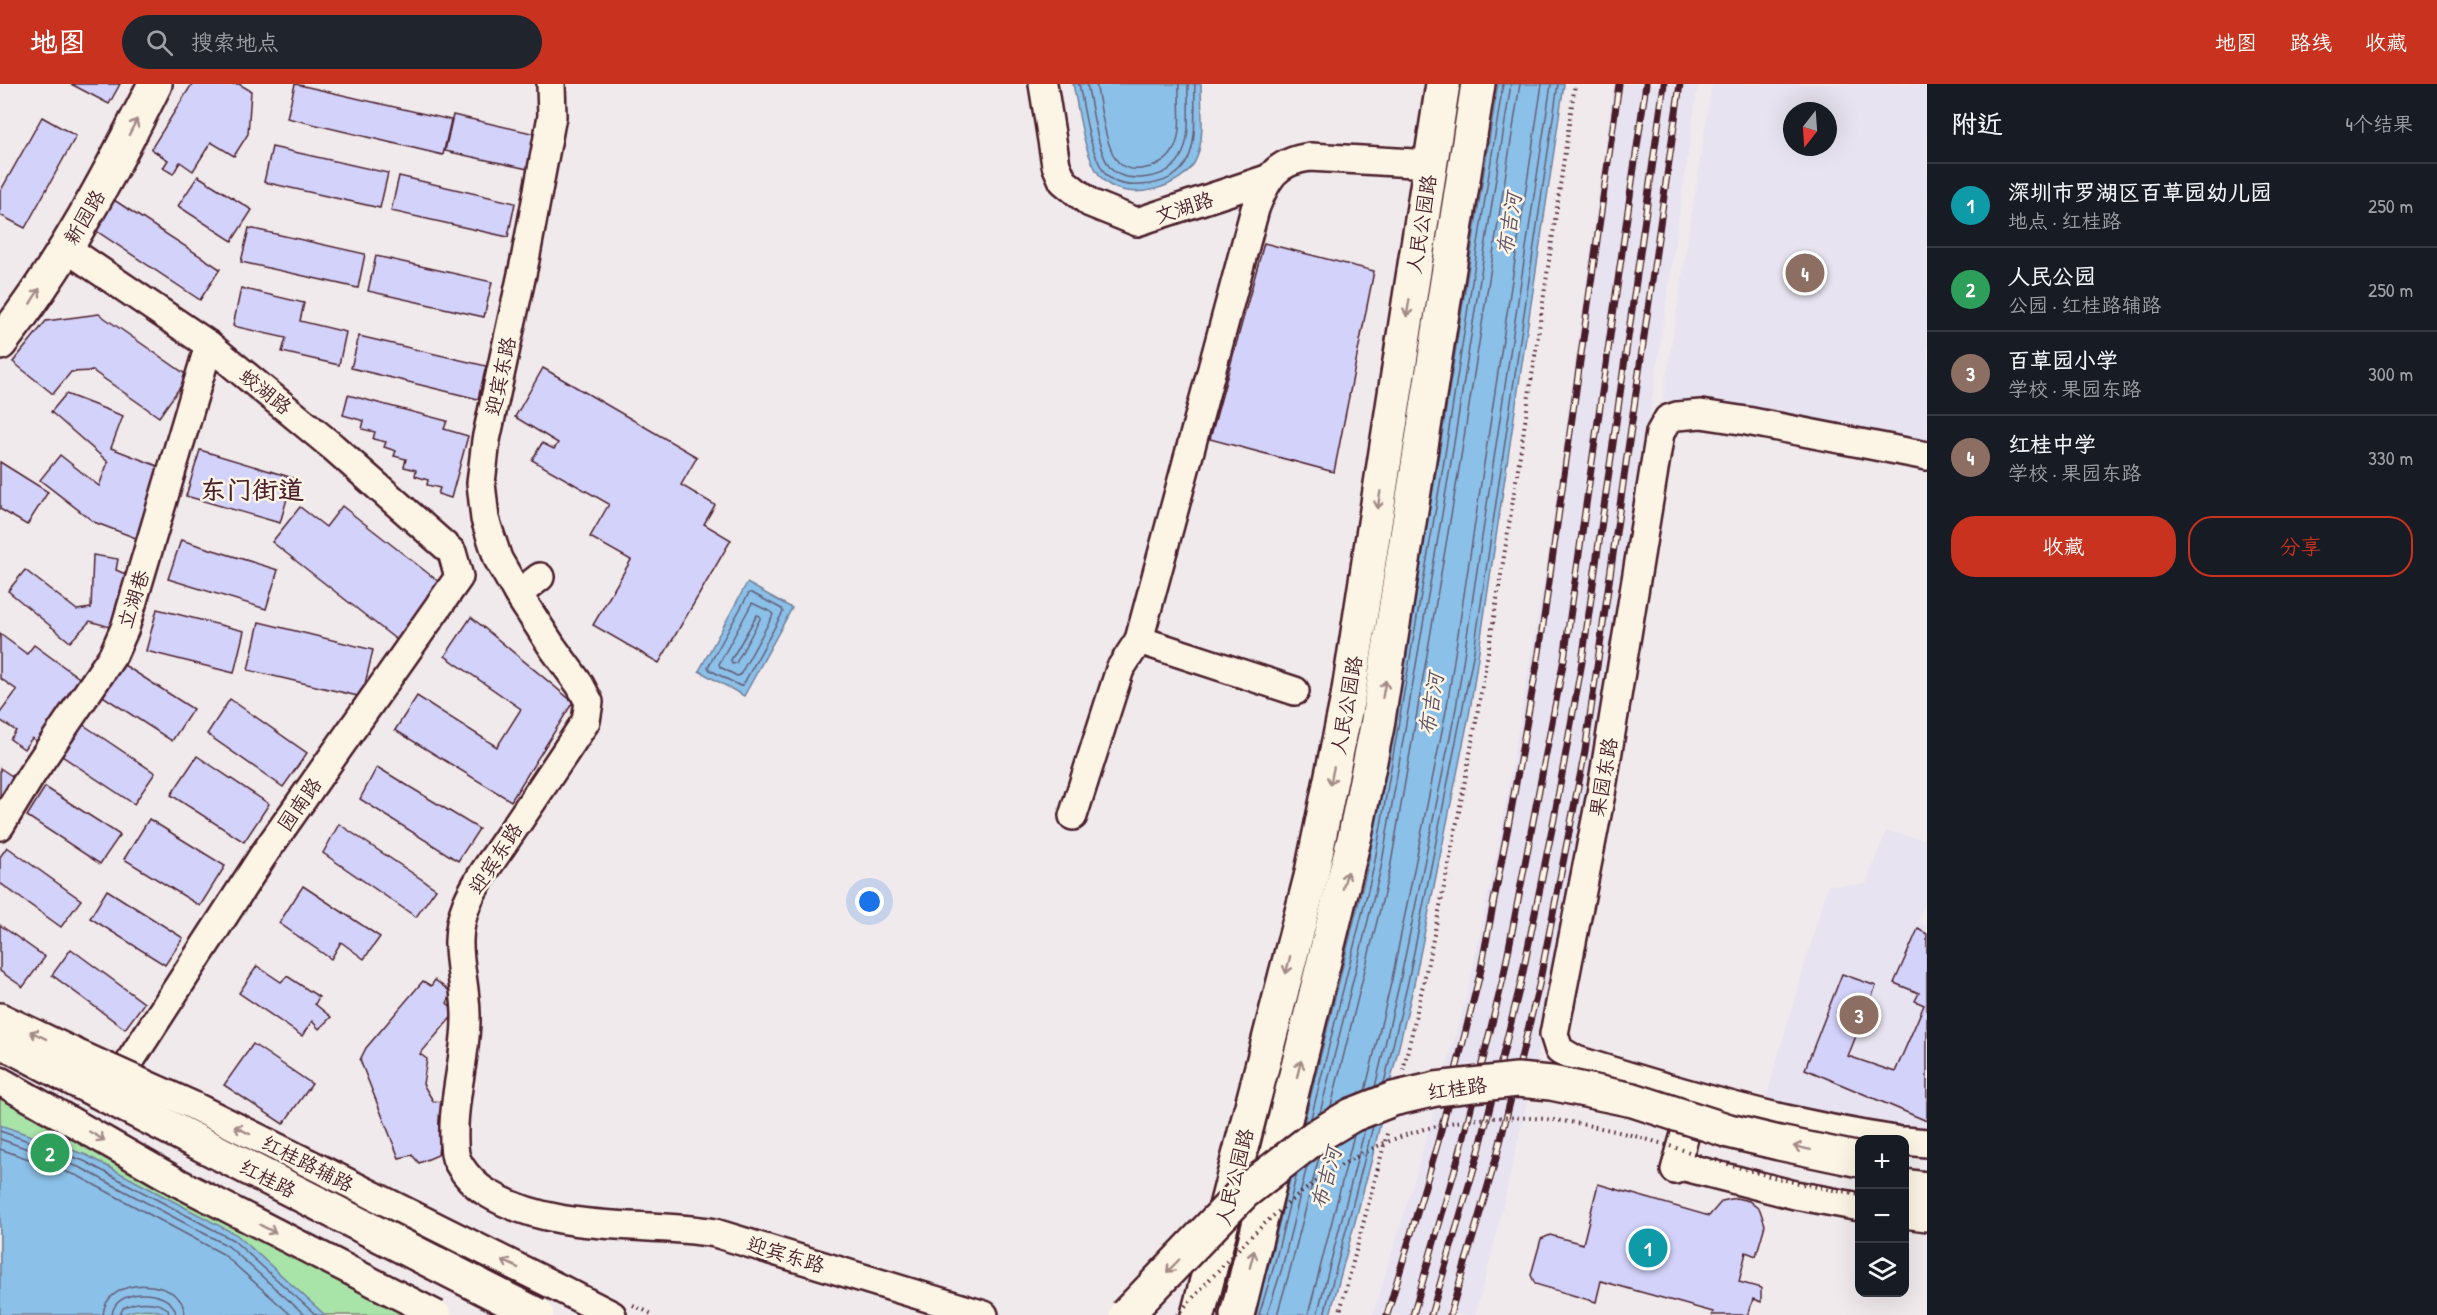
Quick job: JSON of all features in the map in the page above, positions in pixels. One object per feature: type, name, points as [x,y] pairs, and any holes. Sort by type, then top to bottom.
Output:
[{"type":"main road","name":"新园路","points":[[0,342],[28,306],[99,194],[155,84]]},
{"type":"main road","name":"人民公园路","points":[[1198,1315],[1311,877],[1329,791],[1350,685],[1443,84]]},
{"type":"main road","name":"人民公园路","points":[[1237,1315],[1353,846],[1375,738],[1478,84]]},
{"type":"main road","name":"红桂路","points":[[0,1040],[60,1081],[492,1315]]},
{"type":"main road","name":"红桂路","points":[[0,1060],[60,1081],[537,1315]]},
{"type":"main road","name":"红桂路","points":[[1125,1315],[1243,1192],[1280,1163],[1352,1115],[1393,1099],[1437,1089],[1517,1080],[1551,1083],[1633,1100],[1729,1131],[1855,1159]]},
{"type":"main road","name":"红桂路","points":[[1154,1315],[1250,1215],[1322,1156],[1359,1134],[1395,1120],[1459,1105],[1531,1102],[1595,1112],[1808,1172],[1855,1179]]},
{"type":"main road","points":[[1909,1168],[1927,1170]]},
{"type":"main road","points":[[1909,1187],[1927,1189]]},
{"type":"street","name":"迎宾东路","points":[[551,84],[552,116],[525,260],[486,440],[481,483],[485,519],[498,559],[518,594],[580,685],[589,702],[586,721],[474,888],[458,931],[466,1016],[455,1106],[456,1158],[470,1179],[488,1194],[519,1208],[573,1221],[684,1228],[715,1233],[984,1315]]},
{"type":"street","name":"文湖路","points":[[1043,84],[1056,165],[1063,181],[1090,203],[1137,222],[1270,178]]},
{"type":"street","points":[[1073,816],[1120,669],[1139,640],[1255,208],[1270,178],[1279,166],[1294,159],[1431,164]]},
{"type":"street","name":"蛟湖路","points":[[66,248],[209,345],[333,447],[452,552]]},
{"type":"street","name":"立湖巷","points":[[0,826],[113,655],[121,637],[209,345]]},
{"type":"street","name":"果园东路","points":[[1869,1135],[1774,1117],[1696,1097],[1576,1060],[1558,1050],[1554,1034],[1601,794],[1660,433],[1668,419],[1701,414],[1927,456]]},
{"type":"street","name":"园南路","points":[[132,1058],[262,857],[459,577],[452,552]]},
{"type":"street","points":[[518,594],[540,577]]},
{"type":"street","points":[[1139,640],[1295,691]]},
{"type":"street","name":"红桂路辅路","points":[[0,1017],[60,1081],[178,1183],[437,1315]]},
{"type":"street","name":"红桂路辅路","points":[[0,1081],[60,1081],[192,1105],[612,1315]]},
{"type":"street","points":[[1696,1097],[1676,1168],[1855,1206]]},
{"type":"street","points":[[1909,1141],[1927,1143]]},
{"type":"street","points":[[1909,1215],[1927,1217]]},
{"type":"path","points":[[1401,1077],[1420,1000],[1479,711],[1575,84]]},
{"type":"path","points":[[1177,1315],[1277,1213],[1333,1170],[1357,1155],[1396,1137],[1459,1121],[1526,1118],[1592,1126],[1764,1175],[1855,1194]]},
{"type":"path","points":[[1339,1315],[1390,1121]]},
{"type":"shaded area","points":[[1614,84],[1698,84],[1628,566],[1594,781],[1538,1055],[1475,1315],[1373,1315],[1468,992],[1498,847],[1548,556]]},
{"type":"shaded area","points":[[1712,84],[1927,84],[1927,452],[1663,400]]},
{"type":"shaded area","points":[[1886,831],[1927,840],[1927,896],[1918,922],[1927,926],[1927,1141],[1909,1137],[1909,1135],[1900,1135],[1764,1105],[1828,885],[1866,884]]},
{"type":"green space","points":[[0,1096],[199,1209],[407,1315],[0,1315]]},
{"type":"water","points":[[1073,84],[1201,84],[1201,140],[1197,157],[1191,168],[1180,178],[1152,190],[1137,192],[1122,190],[1110,185],[1100,176],[1089,156]]},
{"type":"water","name":"布吉河","points":[[1498,84],[1564,84],[1470,710],[1414,984],[1371,1162],[1330,1315],[1253,1315],[1269,1264],[1368,865],[1437,466]]},
{"type":"water","points":[[747,583],[792,608],[744,696],[699,671]]},
{"type":"water","points":[[0,1125],[86,1155],[237,1235],[325,1315],[168,1315],[144,1309],[121,1315],[0,1315]]},
{"type":"building","points":[[71,84],[120,84],[109,104]]},
{"type":"building","points":[[192,84],[239,84],[251,91],[248,134],[234,156],[211,142],[193,171],[180,162],[173,174],[163,168],[168,160],[151,149]]},
{"type":"building","points":[[295,84],[451,120],[443,155],[287,118]]},
{"type":"building","points":[[453,115],[536,134],[528,169],[445,151]]},
{"type":"building","points":[[42,117],[76,136],[25,228],[0,215],[0,192]]},
{"type":"building","points":[[272,147],[388,173],[380,208],[264,182]]},
{"type":"building","points":[[198,176],[252,210],[232,241],[178,206]]},
{"type":"building","points":[[399,176],[515,203],[508,237],[391,211]]},
{"type":"building","points":[[114,200],[220,269],[200,300],[95,230]]},
{"type":"building","points":[[249,228],[365,254],[358,288],[241,262]]},
{"type":"building","points":[[1264,243],[1374,271],[1334,472],[1210,439]]},
{"type":"building","points":[[376,256],[492,282],[484,317],[368,291]]},
{"type":"building","points":[[241,288],[304,303],[300,321],[346,332],[339,365],[282,352],[286,338],[233,326]]},
{"type":"building","points":[[99,314],[188,376],[159,417],[93,371],[71,372],[53,394],[13,362],[46,321]]},
{"type":"building","points":[[359,336],[486,366],[478,399],[351,368]]},
{"type":"building","points":[[543,368],[697,457],[681,485],[715,505],[704,524],[731,540],[659,663],[593,625],[631,560],[590,537],[609,504],[532,460],[542,443],[554,449],[558,443],[515,417]]},
{"type":"building","points":[[66,394],[123,416],[111,448],[168,470],[141,540],[94,522],[40,480],[60,455],[99,486],[108,462],[51,412]]},
{"type":"building","points":[[348,395],[447,421],[444,429],[468,436],[451,498],[438,494],[440,488],[427,485],[428,480],[415,476],[416,470],[404,467],[406,459],[394,456],[396,451],[384,447],[386,442],[373,439],[375,432],[362,429],[364,421],[343,415]]},
{"type":"building","points":[[200,450],[293,478],[280,523],[186,496]]},
{"type":"building","points":[[0,462],[48,492],[27,525],[0,509]]},
{"type":"building","points":[[342,506],[443,585],[398,641],[272,542],[300,507],[326,527]]},
{"type":"building","points":[[181,540],[278,570],[266,609],[168,579]]},
{"type":"building","points":[[93,555],[118,559],[116,570],[130,576],[113,628],[90,621],[70,642],[8,591],[25,570],[77,610],[91,608]]},
{"type":"building","points":[[157,609],[244,631],[234,673],[146,651]]},
{"type":"building","points":[[471,617],[573,702],[511,801],[395,730],[417,696],[497,747],[521,709],[445,656]]},
{"type":"building","points":[[259,622],[373,650],[362,697],[248,670]]},
{"type":"building","points":[[0,634],[27,654],[34,645],[86,683],[41,745],[32,738],[24,749],[10,739],[16,731],[0,720],[0,713],[17,690],[0,678]]},
{"type":"building","points":[[121,663],[193,709],[172,741],[101,695]]},
{"type":"building","points":[[230,699],[307,753],[283,787],[207,734]]},
{"type":"building","points":[[82,724],[155,773],[134,804],[62,756]]},
{"type":"building","points":[[197,756],[269,804],[244,842],[171,795]]},
{"type":"building","points":[[377,767],[479,829],[458,861],[360,799]]},
{"type":"building","points":[[0,768],[22,783],[0,814]]},
{"type":"building","points":[[45,787],[120,835],[100,864],[27,816]]},
{"type":"building","points":[[149,819],[225,866],[200,906],[124,859]]},
{"type":"building","points":[[339,824],[436,889],[416,917],[323,853]]},
{"type":"building","points":[[7,847],[81,900],[61,927],[0,883],[0,857]]},
{"type":"building","points":[[303,886],[380,937],[364,959],[341,942],[331,959],[279,923]]},
{"type":"building","points":[[107,890],[183,938],[165,965],[90,918]]},
{"type":"building","points":[[0,925],[45,957],[23,987],[0,971]]},
{"type":"building","points":[[1918,929],[1927,934],[1927,1121],[1805,1069],[1842,974],[1876,986],[1848,1056],[1895,1072],[1924,1005],[1915,1001],[1919,993],[1894,983]]},
{"type":"building","points":[[71,949],[144,1003],[125,1029],[52,975]]},
{"type":"building","points":[[257,966],[281,982],[287,976],[319,997],[315,1004],[331,1017],[319,1029],[312,1021],[302,1036],[239,993]]},
{"type":"building","points":[[435,980],[452,993],[447,1003],[455,1013],[420,1054],[427,1059],[423,1084],[433,1101],[443,1102],[438,1155],[419,1163],[412,1155],[399,1158],[360,1060],[366,1048],[423,981],[431,986]]},
{"type":"building","points":[[253,1044],[312,1084],[283,1124],[224,1085]]},
{"type":"building","points":[[1598,1184],[1709,1216],[1722,1201],[1736,1198],[1749,1201],[1760,1210],[1765,1225],[1756,1256],[1746,1252],[1739,1282],[1761,1288],[1761,1302],[1753,1299],[1748,1315],[1712,1315],[1713,1312],[1601,1281],[1596,1302],[1535,1284],[1531,1275],[1541,1239],[1550,1235],[1583,1244]]},
{"type":"railway","points":[[1387,1315],[1438,1142],[1480,974],[1511,811],[1539,653],[1619,84]]},
{"type":"railway","points":[[1413,1315],[1461,1148],[1503,979],[1564,659],[1646,84]]},
{"type":"railway","points":[[1431,1315],[1479,1151],[1521,982],[1554,819],[1582,662],[1664,84]]},
{"type":"railway","points":[[1450,1315],[1497,1155],[1539,985],[1585,751],[1680,84]]},
{"type":"place","name":"红桂中学","points":[[1805,273]]},
{"type":"place","name":"百草园小学","points":[[1859,1015]]},
{"type":"place","name":"人民公园","points":[[50,1153]]},
{"type":"place","name":"深圳市罗湖区百草园幼儿园","points":[[1648,1248]]},
{"type":"district","name":"东门街道","points":[[252,489]]}]
